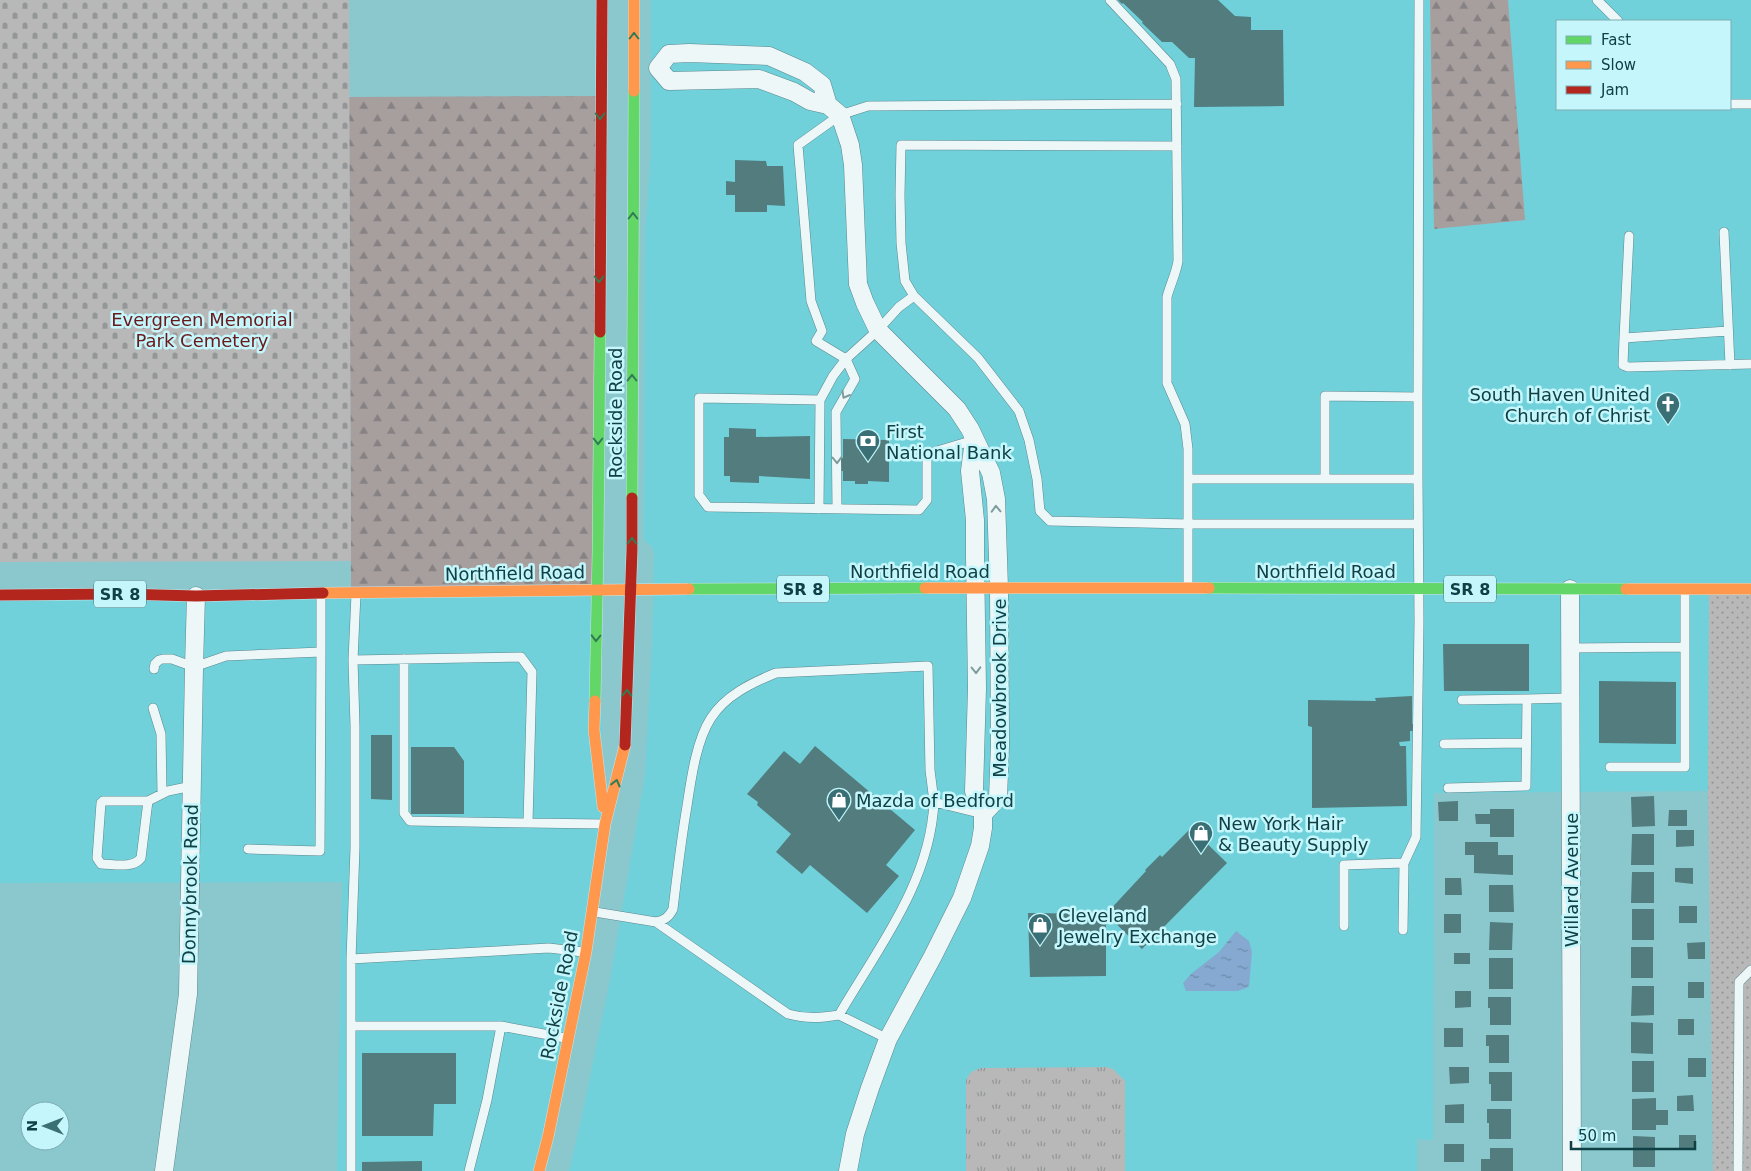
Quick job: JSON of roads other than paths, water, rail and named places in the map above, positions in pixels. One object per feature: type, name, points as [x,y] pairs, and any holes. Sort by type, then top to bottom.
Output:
[{"type":"main road","name":"Rockside Road","points":[[602,0],[594,730],[605,824]]},
{"type":"main road","name":"Rockside Road","points":[[539,1171],[569,1039],[594,911],[605,824],[626,742],[632,550],[634,0]]},
{"type":"main road","name":"Northfield Road","points":[[0,595],[123,594],[196,596],[631,589],[975,588],[1751,590]]},
{"type":"street","name":"Meadowbrook Drive","points":[[658,68],[669,54],[769,56],[805,72],[822,85],[850,145],[858,284],[864,303],[878,330],[957,410],[970,429],[991,472],[996,498],[999,588],[1000,744],[998,798],[982,814]]},
{"type":"street","points":[[601,68],[658,68],[669,81],[760,79],[834,110]]},
{"type":"street","name":"Meadowbrook Drive","points":[[848,1171],[855,1134],[888,1038],[962,898],[980,846],[983,828],[982,814],[974,791],[977,688],[974,520],[970,471],[974,440]]},
{"type":"street","name":"Willard Avenue","points":[[1570,589],[1572,1171]]},
{"type":"street","name":"Donnybrook Road","points":[[164,1171],[188,994],[196,596]]},
{"type":"lane","points":[[1110,0],[1170,64],[1176,79],[1178,261],[1177,270],[1170,283],[1167,297],[1167,384],[1185,424],[1188,449],[1188,588]]},
{"type":"lane","points":[[1403,930],[1404,863],[1416,837],[1418,0]]},
{"type":"lane","points":[[1597,0],[1617,20]]},
{"type":"lane","points":[[837,509],[836,412],[855,379],[846,359],[816,341],[822,331],[811,301],[798,145],[834,110],[868,106],[1177,104]]},
{"type":"lane","points":[[1731,104],[1751,104]]},
{"type":"lane","points":[[1177,146],[901,145],[900,195],[905,281],[914,296],[978,358],[1020,411],[1037,479],[1040,511],[1050,521],[1188,524],[1418,524]]},
{"type":"lane","points":[[1724,232],[1730,365]]},
{"type":"lane","points":[[1629,236],[1623,365],[1628,367],[1751,364]]},
{"type":"lane","points":[[819,509],[820,400],[833,376],[846,359],[878,330],[899,307],[914,296]]},
{"type":"lane","points":[[1624,338],[1728,331]]},
{"type":"lane","points":[[1325,479],[1325,396],[1418,397]]},
{"type":"lane","points":[[820,400],[699,398],[699,495],[708,507],[919,510],[927,500],[927,454],[974,440]]},
{"type":"lane","points":[[1188,479],[1418,479]]},
{"type":"lane","points":[[1610,767],[1685,767],[1685,590]]},
{"type":"lane","points":[[248,849],[320,851],[322,593]]},
{"type":"lane","points":[[351,1171],[351,959],[356,726],[353,660],[356,593]]},
{"type":"lane","points":[[1571,648],[1685,647]]},
{"type":"lane","points":[[154,669],[158,660],[163,659],[172,659],[194,667],[226,656],[321,652]]},
{"type":"lane","points":[[353,660],[521,657],[532,672],[528,823]]},
{"type":"lane","points":[[404,659],[404,813],[410,820],[605,824]]},
{"type":"lane","points":[[594,911],[656,922],[663,921],[670,916],[673,909],[692,772],[698,749],[710,719],[724,702],[760,679],[776,673],[928,666],[930,770],[934,802],[931,831],[909,898],[839,1015]]},
{"type":"lane","points":[[1462,700],[1570,698]]},
{"type":"lane","points":[[1448,788],[1526,786],[1527,699]]},
{"type":"lane","points":[[153,708],[161,734],[162,794]]},
{"type":"lane","points":[[1444,744],[1526,743]]},
{"type":"lane","points":[[148,801],[141,858],[138,862],[130,864],[101,864],[97,858],[101,803],[103,801],[148,801],[162,794],[192,786]]},
{"type":"lane","points":[[934,802],[982,814]]},
{"type":"lane","points":[[1344,926],[1344,865],[1404,863]]},
{"type":"lane","points":[[656,922],[788,1014],[803,1018],[839,1015],[888,1038]]},
{"type":"lane","points":[[351,959],[549,948],[586,952]]},
{"type":"lane","points":[[1738,1171],[1739,982],[1751,970]]},
{"type":"lane","points":[[351,1026],[501,1026],[569,1039]]},
{"type":"lane","points":[[470,1171],[487,1100],[501,1026]]},
{"type":"water","points":[[1236,931],[1249,941],[1252,952],[1249,987],[1238,991],[1186,991],[1183,983],[1192,973],[1219,952]]},
{"type":"place","name":"South Haven United Church of Christ","points":[[1668,425]]},
{"type":"place","name":"First National Bank","points":[[868,462]]},
{"type":"place","name":"Mazda of Bedford","points":[[839,821]]},
{"type":"place","name":"New York Hair & Beauty Supply","points":[[1201,854]]},
{"type":"place","name":"Cleveland Jewelry Exchange","points":[[1040,946]]},
{"type":"park label","name":"Evergreen Memorial Park Cemetery","points":[[202,329]]}]
